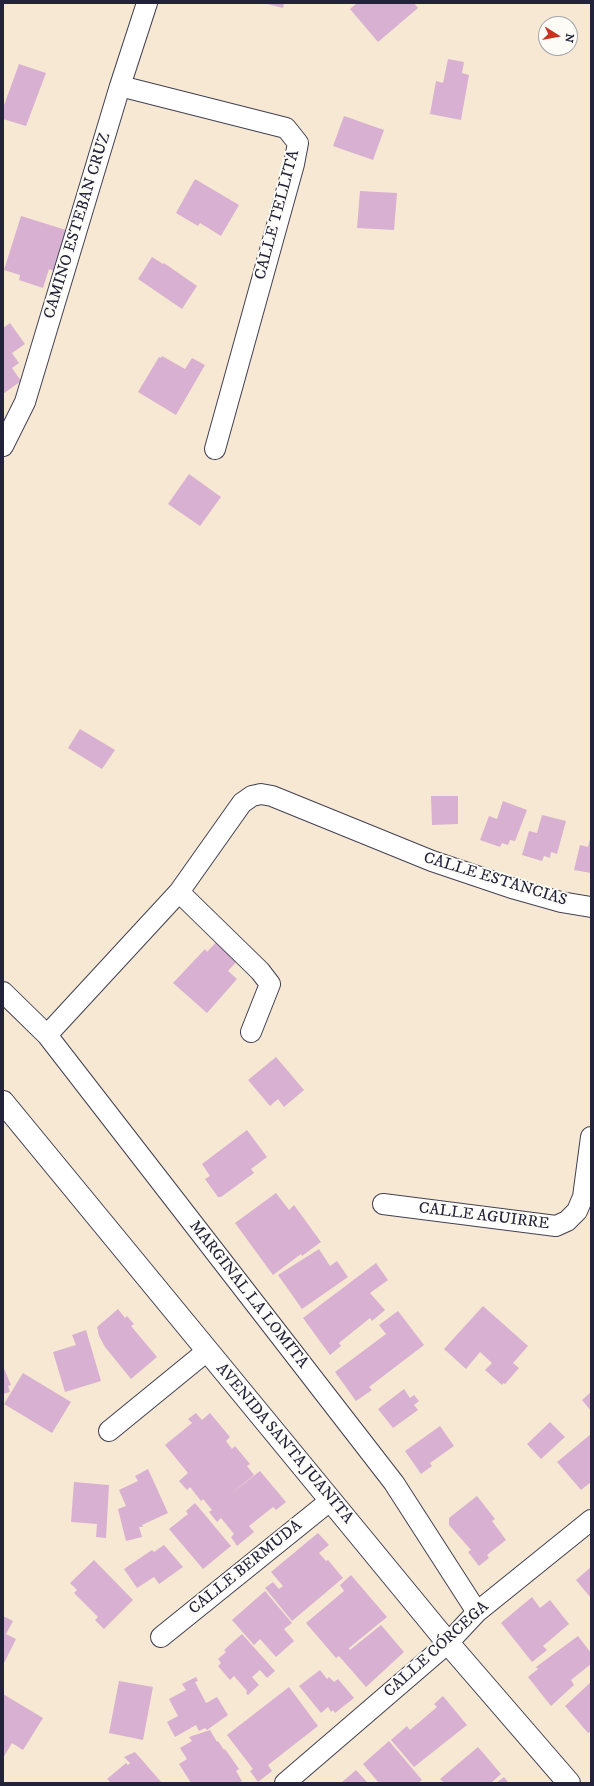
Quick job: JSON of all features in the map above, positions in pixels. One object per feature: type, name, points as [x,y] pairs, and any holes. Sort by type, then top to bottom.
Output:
[{"type":"street","name":"CAMINO ESTEBAN CRUZ","points":[[3,446],[25,402],[120,86],[147,3]]},
{"type":"street","name":"CALLE TELLITA","points":[[120,86],[286,128],[298,143],[294,164],[215,449]]},
{"type":"street","name":"CALLE ESTANCIAS","points":[[47,1035],[179,892],[242,803],[252,796],[261,794],[272,796],[400,848],[515,889],[561,902],[591,907]]},
{"type":"street","points":[[179,892],[260,971],[270,984],[251,1032]]},
{"type":"street","name":"MARGINAL LA LOMITA","points":[[3,992],[47,1035],[394,1483],[477,1612]]},
{"type":"street","name":"AVENIDA SANTA JUANITA","points":[[3,1102],[206,1351],[448,1643],[568,1783]]},
{"type":"street","name":"CALLE AGUIRRE","points":[[383,1204],[556,1226],[567,1221],[577,1211],[583,1197],[591,1137]]},
{"type":"street","points":[[109,1431],[206,1351]]},
{"type":"street","name":"CALLE BERMUDA","points":[[160,1637],[331,1500]]},
{"type":"street","name":"CALLE CÓRCEGA","points":[[285,1783],[448,1643],[477,1612],[591,1520]]},
{"type":"building","points":[[263,3],[284,3],[283,8]]},
{"type":"building","points":[[357,3],[414,3],[418,8],[378,42],[350,9]]},
{"type":"building","points":[[448,59],[464,62],[462,73],[469,75],[461,120],[430,114],[436,81],[443,83]]},
{"type":"building","points":[[19,64],[46,73],[26,126],[3,119],[3,108]]},
{"type":"building","points":[[344,116],[384,130],[373,160],[333,146]]},
{"type":"building","points":[[195,179],[239,205],[221,236],[200,223],[198,226],[176,213]]},
{"type":"building","points":[[360,191],[397,193],[394,230],[357,228]]},
{"type":"building","points":[[21,216],[66,230],[54,271],[49,269],[43,288],[19,280],[20,275],[4,270]]},
{"type":"building","points":[[152,257],[163,264],[164,263],[197,286],[182,309],[138,279]]},
{"type":"building","points":[[10,323],[25,344],[12,353],[19,363],[12,368],[21,381],[3,394],[3,328]]},
{"type":"building","points":[[162,356],[185,369],[192,358],[205,365],[176,415],[138,392],[159,357],[161,358]]},
{"type":"building","points":[[189,474],[221,497],[200,526],[168,504]]},
{"type":"building","points":[[80,729],[115,750],[102,769],[68,748]]},
{"type":"building","points":[[431,796],[458,796],[458,824],[432,825]]},
{"type":"building","points":[[503,801],[527,810],[515,841],[510,840],[508,845],[502,843],[500,847],[480,840],[489,816],[497,819]]},
{"type":"building","points":[[542,815],[566,821],[557,854],[551,852],[550,858],[544,856],[542,861],[522,855],[529,831],[537,833]]},
{"type":"building","points":[[591,835],[591,873],[574,870],[580,845],[588,847]]},
{"type":"building","points":[[219,939],[238,960],[228,971],[237,979],[207,1013],[173,983],[205,949],[207,952]]},
{"type":"building","points":[[276,1057],[304,1090],[284,1107],[278,1099],[270,1106],[248,1080]]},
{"type":"building","points":[[247,1130],[267,1157],[251,1169],[254,1173],[221,1197],[218,1197],[205,1179],[210,1176],[202,1164]]},
{"type":"building","points":[[276,1193],[289,1210],[294,1205],[321,1242],[302,1256],[301,1254],[273,1275],[235,1223]]},
{"type":"building","points":[[319,1249],[330,1266],[337,1261],[348,1277],[302,1309],[278,1275]]},
{"type":"building","points":[[376,1263],[388,1280],[370,1293],[385,1310],[372,1321],[370,1318],[339,1343],[341,1346],[330,1355],[303,1318]]},
{"type":"building","points":[[483,1306],[528,1346],[513,1363],[519,1368],[505,1384],[503,1383],[502,1385],[485,1370],[492,1363],[480,1352],[466,1369],[444,1349]]},
{"type":"building","points":[[118,1309],[125,1318],[127,1316],[134,1324],[131,1326],[157,1357],[131,1379],[105,1347],[99,1336],[97,1327]]},
{"type":"building","points":[[398,1311],[424,1345],[369,1387],[372,1390],[356,1401],[335,1372],[386,1334],[379,1325]]},
{"type":"building","points":[[86,1330],[101,1381],[65,1392],[53,1352],[76,1345],[72,1335]]},
{"type":"building","points":[[3,1366],[11,1385],[8,1386],[10,1392],[3,1394]]},
{"type":"building","points":[[23,1373],[71,1402],[52,1433],[4,1404]]},
{"type":"building","points":[[404,1389],[410,1398],[414,1395],[419,1401],[414,1405],[418,1410],[393,1428],[378,1409]]},
{"type":"building","points":[[591,1392],[591,1411],[582,1400]]},
{"type":"building","points":[[196,1413],[202,1420],[210,1413],[230,1437],[226,1441],[232,1449],[235,1446],[250,1464],[247,1466],[254,1475],[231,1494],[260,1471],[286,1502],[276,1510],[273,1507],[249,1526],[254,1532],[237,1546],[231,1537],[234,1534],[221,1518],[217,1522],[209,1512],[212,1510],[203,1499],[201,1501],[190,1487],[187,1490],[179,1481],[188,1473],[165,1445],[192,1423],[188,1419]]},
{"type":"building","points":[[550,1422],[565,1437],[541,1459],[527,1444]]},
{"type":"building","points":[[440,1426],[454,1446],[430,1463],[432,1466],[421,1474],[405,1451]]},
{"type":"building","points":[[591,1434],[591,1482],[581,1490],[557,1462]]},
{"type":"building","points":[[148,1469],[168,1513],[142,1525],[143,1527],[139,1527],[142,1537],[126,1541],[118,1509],[126,1506],[119,1490],[138,1481],[135,1476]]},
{"type":"building","points":[[74,1482],[109,1485],[106,1538],[96,1537],[97,1524],[71,1522]]},
{"type":"building","points":[[477,1496],[495,1519],[492,1521],[506,1540],[487,1555],[489,1558],[479,1566],[468,1552],[471,1550],[449,1525],[449,1518]]},
{"type":"building","points":[[195,1503],[231,1546],[203,1569],[169,1529],[188,1514],[186,1511]]},
{"type":"building","points":[[318,1533],[329,1545],[319,1553],[326,1561],[328,1560],[343,1578],[292,1621],[265,1588],[273,1582],[279,1589],[283,1586],[271,1572]]},
{"type":"building","points":[[164,1545],[183,1567],[159,1584],[154,1577],[137,1588],[124,1569],[152,1550],[154,1552]]},
{"type":"building","points":[[94,1560],[133,1600],[104,1629],[95,1620],[98,1617],[74,1593],[77,1590],[70,1583]]},
{"type":"building","points":[[591,1567],[591,1598],[576,1580]]},
{"type":"building","points":[[351,1575],[387,1617],[349,1648],[350,1650],[381,1625],[404,1652],[366,1687],[339,1656],[336,1658],[306,1623],[344,1591],[340,1585]]},
{"type":"building","points":[[265,1591],[292,1623],[284,1629],[294,1641],[276,1657],[260,1639],[254,1645],[232,1620]]},
{"type":"building","points":[[532,1597],[540,1608],[550,1600],[569,1624],[543,1646],[547,1650],[532,1662],[501,1623]]},
{"type":"building","points":[[3,1616],[13,1621],[6,1634],[16,1639],[3,1665]]},
{"type":"building","points":[[242,1634],[275,1671],[267,1678],[260,1670],[252,1677],[259,1685],[248,1695],[246,1693],[247,1691],[234,1676],[230,1680],[218,1666],[221,1663],[218,1659],[226,1652],[224,1650]]},
{"type":"building","points":[[578,1636],[591,1653],[591,1664],[571,1680],[574,1685],[551,1706],[528,1677],[538,1669],[536,1667]]},
{"type":"building","points":[[320,1670],[327,1679],[329,1677],[334,1682],[338,1679],[354,1698],[335,1713],[333,1710],[331,1712],[328,1707],[321,1713],[299,1686]]},
{"type":"building","points":[[196,1677],[198,1681],[195,1682],[206,1703],[217,1697],[228,1715],[207,1730],[205,1728],[199,1731],[196,1725],[175,1737],[167,1722],[178,1716],[169,1699],[186,1690],[182,1684]]},
{"type":"building","points":[[119,1681],[153,1687],[143,1740],[109,1733]]},
{"type":"building","points":[[591,1682],[591,1731],[588,1733],[565,1706]]},
{"type":"building","points":[[289,1687],[318,1726],[268,1765],[272,1771],[258,1782],[250,1771],[253,1769],[227,1735]]},
{"type":"building","points":[[3,1694],[43,1718],[23,1750],[12,1743],[3,1758]]},
{"type":"building","points":[[443,1696],[467,1725],[414,1767],[391,1740],[407,1726],[410,1730],[437,1707],[434,1704]]},
{"type":"building","points":[[210,1730],[217,1742],[218,1741],[224,1750],[225,1749],[239,1769],[236,1771],[242,1781],[238,1783],[191,1783],[179,1764],[187,1759],[180,1748],[192,1741],[189,1737]]},
{"type":"building","points":[[389,1741],[422,1780],[418,1783],[379,1783],[363,1764]]},
{"type":"building","points":[[478,1747],[501,1774],[491,1783],[444,1783],[440,1779]]},
{"type":"building","points":[[135,1752],[162,1783],[111,1783],[107,1779],[126,1763],[128,1765],[130,1763],[124,1757]]},
{"type":"building","points":[[356,1770],[368,1783],[341,1783]]},
{"type":"building","points":[[504,1777],[509,1783],[496,1783]]}]
